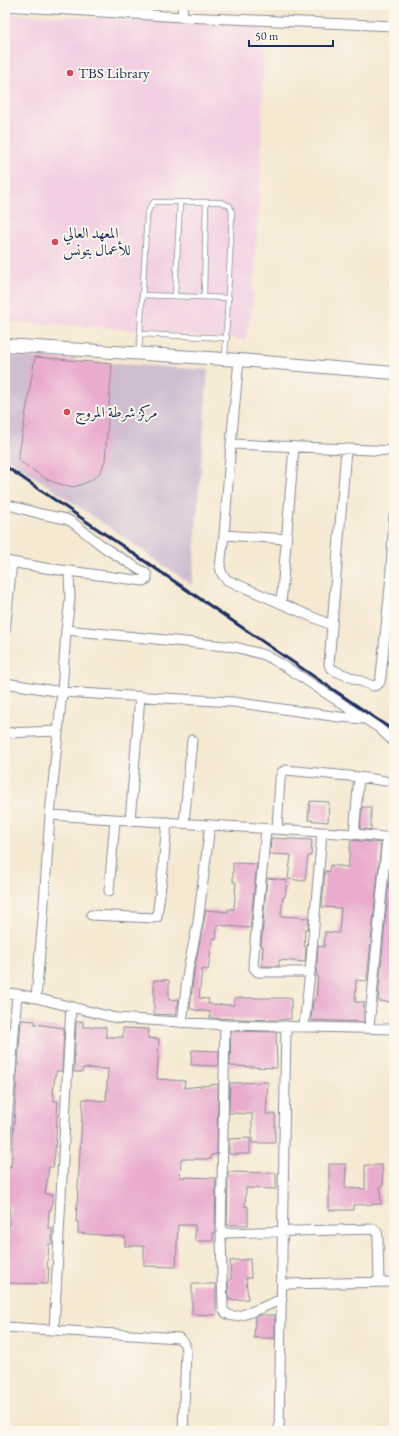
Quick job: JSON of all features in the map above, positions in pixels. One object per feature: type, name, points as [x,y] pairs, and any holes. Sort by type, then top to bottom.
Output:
[{"type":"street","points":[[182,16],[183,5]]},
{"type":"street","points":[[5,6],[29,6],[182,16],[394,26]]},
{"type":"street","points":[[5,345],[239,360],[394,373]]},
{"type":"street","points":[[239,360],[220,568],[222,574],[227,580],[331,625]]},
{"type":"street","points":[[231,444],[394,451]]},
{"type":"street","points":[[281,604],[294,447]]},
{"type":"street","points":[[346,449],[328,660],[330,667],[335,671],[369,684],[377,685],[380,682],[381,676],[392,588],[394,516]]},
{"type":"street","points":[[5,504],[41,514],[59,517],[72,522],[105,548],[145,572],[147,575],[147,578],[143,581],[9,561],[5,631]]},
{"type":"street","points":[[224,534],[286,539]]},
{"type":"street","points":[[36,998],[50,815],[62,692],[66,630],[70,600],[69,571]]},
{"type":"street","points":[[66,630],[235,647],[265,655],[286,667],[365,719],[386,734],[394,742]]},
{"type":"street","points":[[5,683],[62,692],[233,702],[339,717],[365,719]]},
{"type":"street","points":[[130,821],[140,696]]},
{"type":"street","points":[[5,733],[58,731]]},
{"type":"street","points":[[184,823],[192,740]]},
{"type":"street","points":[[277,829],[280,779],[282,772],[289,770],[359,777],[384,782]]},
{"type":"street","points":[[354,834],[359,777]]},
{"type":"street","points":[[50,815],[354,834],[391,838],[369,1028]]},
{"type":"street","points":[[108,891],[115,820]]},
{"type":"street","points":[[91,915],[157,917],[167,822]]},
{"type":"street","points":[[182,1023],[188,970],[198,922],[210,825]]},
{"type":"street","points":[[266,829],[252,964],[258,972],[310,972]]},
{"type":"street","points":[[304,1026],[322,833]]},
{"type":"street","points":[[5,993],[36,998],[116,1018],[225,1025],[394,1029]]},
{"type":"street","points":[[5,1147],[17,994]]},
{"type":"street","points":[[54,1330],[71,1006]]},
{"type":"street","points":[[225,1025],[221,1236],[223,1309],[226,1314],[233,1316],[241,1315],[282,1299]]},
{"type":"street","points":[[279,1431],[286,1026]]},
{"type":"street","points":[[221,1236],[225,1233],[283,1230],[374,1229],[377,1232],[378,1237],[379,1282]]},
{"type":"street","points":[[282,1284],[394,1282]]},
{"type":"street","points":[[5,1327],[179,1338],[184,1344],[186,1352],[183,1431]]},
{"type":"lane","points":[[139,353],[147,214],[150,207],[154,202],[221,202],[230,206],[232,213],[225,359]]},
{"type":"lane","points":[[175,296],[180,202]]},
{"type":"lane","points":[[204,297],[206,202]]},
{"type":"lane","points":[[142,295],[228,298]]},
{"type":"lane","points":[[140,334],[227,338]]},
{"type":"shaded area","points":[[5,14],[264,25],[261,168],[252,310],[245,340],[102,327],[5,322]]},
{"type":"shaded area","points":[[5,356],[208,370],[192,585],[5,457]]},
{"type":"building","name":"مركز شرطة المروج","points":[[35,357],[112,364],[105,461],[100,473],[90,481],[74,487],[59,484],[46,479],[18,460]]},
{"type":"building","points":[[310,801],[329,802],[328,822],[308,820]]},
{"type":"building","points":[[362,807],[371,807],[371,830],[360,829]]},
{"type":"building","points":[[271,838],[312,840],[311,856],[308,856],[305,881],[288,879],[291,855],[270,854]]},
{"type":"building","points":[[351,840],[381,843],[367,981],[356,980],[355,1002],[364,1002],[364,1022],[311,1020],[313,1000],[316,1000],[318,946],[324,947],[325,932],[339,933],[341,908],[322,907],[325,871],[329,872],[330,865],[348,867]]},
{"type":"building","points":[[392,844],[394,844],[394,1002],[378,1001]]},
{"type":"building","points":[[233,863],[257,864],[250,928],[217,925],[216,939],[213,938],[208,970],[202,969],[199,998],[209,999],[208,1004],[234,1005],[234,998],[291,998],[291,1019],[210,1018],[210,1012],[190,1009],[194,971],[206,910],[228,912],[228,909],[234,909],[236,882],[233,882]]},
{"type":"building","points":[[267,878],[287,880],[281,916],[309,918],[308,929],[305,929],[305,962],[279,960],[279,966],[262,966],[263,946],[261,946]]},
{"type":"building","points":[[154,980],[169,980],[169,1000],[179,999],[178,1007],[176,1007],[176,1015],[154,1014]]},
{"type":"building","points":[[21,1020],[35,1021],[35,1024],[64,1028],[62,1071],[56,1071],[53,1094],[54,1101],[58,1101],[55,1152],[53,1167],[49,1167],[45,1194],[53,1195],[51,1210],[49,1210],[48,1228],[52,1228],[52,1244],[49,1244],[47,1268],[49,1268],[48,1284],[5,1283],[5,1245],[7,1246],[10,1206],[5,1206],[5,1171],[8,1171],[8,1166],[11,1167]]},
{"type":"building","points":[[83,1021],[83,1027],[106,1027],[106,1037],[123,1037],[123,1028],[149,1029],[148,1038],[159,1039],[157,1079],[185,1081],[184,1088],[218,1084],[217,1154],[211,1155],[211,1159],[181,1159],[180,1177],[216,1178],[215,1233],[213,1233],[213,1241],[195,1241],[195,1225],[178,1225],[176,1267],[144,1266],[144,1246],[125,1246],[125,1237],[78,1233],[78,1222],[76,1222],[83,1099],[106,1101],[108,1069],[83,1068],[82,1072],[74,1072],[76,1022]]},
{"type":"building","points":[[231,1031],[276,1032],[277,1068],[230,1066]]},
{"type":"building","points":[[192,1050],[219,1051],[218,1066],[191,1065]]},
{"type":"building","points":[[268,1082],[266,1114],[275,1114],[275,1143],[252,1143],[252,1114],[229,1113],[230,1083]]},
{"type":"building","points":[[250,1138],[250,1154],[229,1154],[229,1139]]},
{"type":"building","points":[[329,1164],[346,1164],[345,1188],[365,1189],[365,1165],[382,1165],[383,1186],[380,1186],[381,1204],[353,1205],[353,1210],[329,1210]]},
{"type":"building","points":[[228,1172],[276,1173],[276,1189],[246,1188],[245,1207],[248,1206],[248,1225],[227,1225]]},
{"type":"building","points":[[250,1259],[251,1278],[246,1278],[248,1299],[229,1300],[228,1280],[231,1280],[230,1261]]},
{"type":"building","points":[[192,1284],[216,1284],[216,1315],[192,1314]]},
{"type":"building","points":[[260,1315],[275,1315],[275,1338],[254,1338],[255,1317]]},
{"type":"railway","points":[[5,466],[394,731]]},
{"type":"place","name":"TBS Library","points":[[70,73]]},
{"type":"place","name":"المعهد العالي للأعمال بتونس","points":[[55,242]]},
{"type":"place","name":"مركز شرطة المروج","points":[[67,412]]}]
